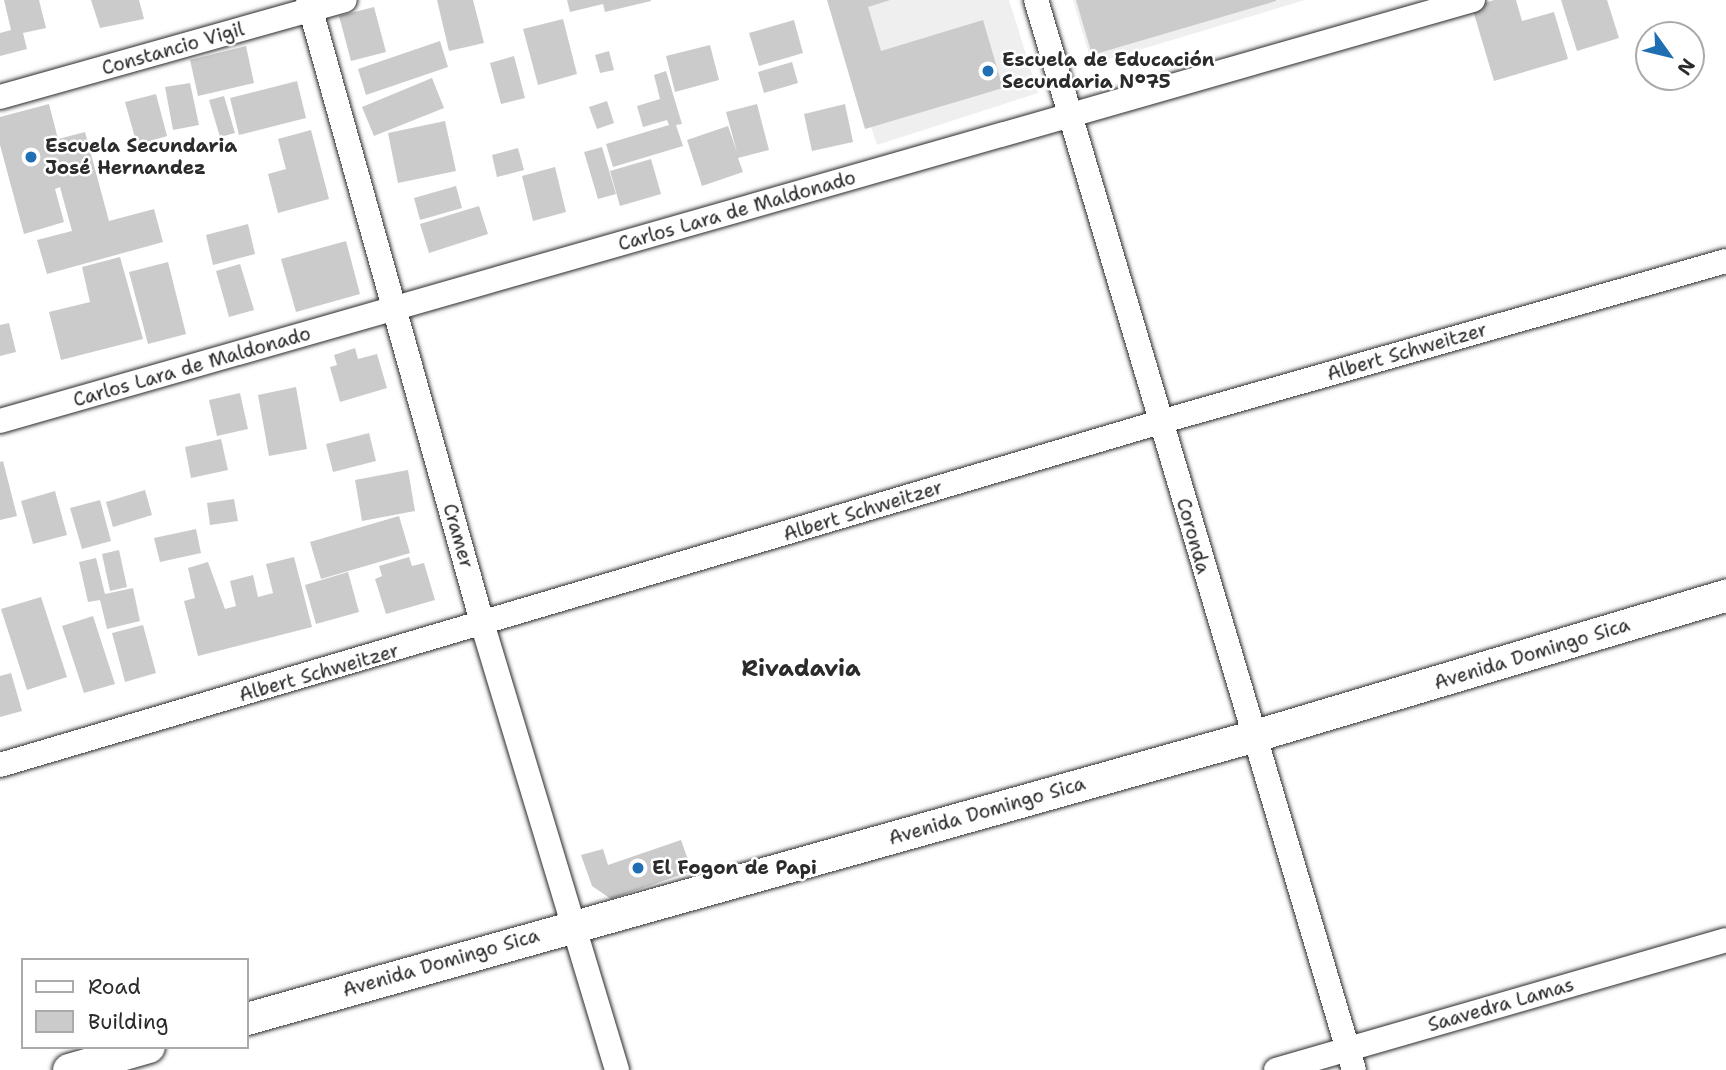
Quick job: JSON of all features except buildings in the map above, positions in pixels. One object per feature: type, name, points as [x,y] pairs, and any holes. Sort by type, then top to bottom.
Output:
[{"type":"street","name":"Constancio Vigil","points":[[0,97],[309,5],[345,0]]},
{"type":"street","name":"Coronda","points":[[1036,0],[1252,737],[1350,1060]]},
{"type":"street","name":"Carlos Lara de Maldonado","points":[[0,421],[1473,0]]},
{"type":"street","name":"Cramer","points":[[309,5],[483,626],[617,1070]]},
{"type":"street","name":"Albert Schweitzer","points":[[0,765],[483,626],[1160,422],[1726,261]]},
{"type":"street","name":"Avenida Domingo Sica","points":[[248,1019],[574,925],[1252,737],[1726,596]]},
{"type":"street","name":"Saavedra Lamas","points":[[1276,1070],[1350,1060],[1726,940]]},
{"type":"street","points":[[69,1070],[142,1049]]},
{"type":"shaded area","points":[[829,0],[1009,0],[1038,93],[877,145]]},
{"type":"shaded area","points":[[1073,0],[1305,0],[1092,64]]},
{"type":"place","name":"Escuela de Educación Secundaria N°75","points":[[988,71]]},
{"type":"place","name":"Escuela Secundaria José Hernandez","points":[[31,157]]},
{"type":"place","name":"El Fogon de Papi","points":[[638,868]]},
{"type":"district","name":"Rivadavia","points":[[801,668]]}]
